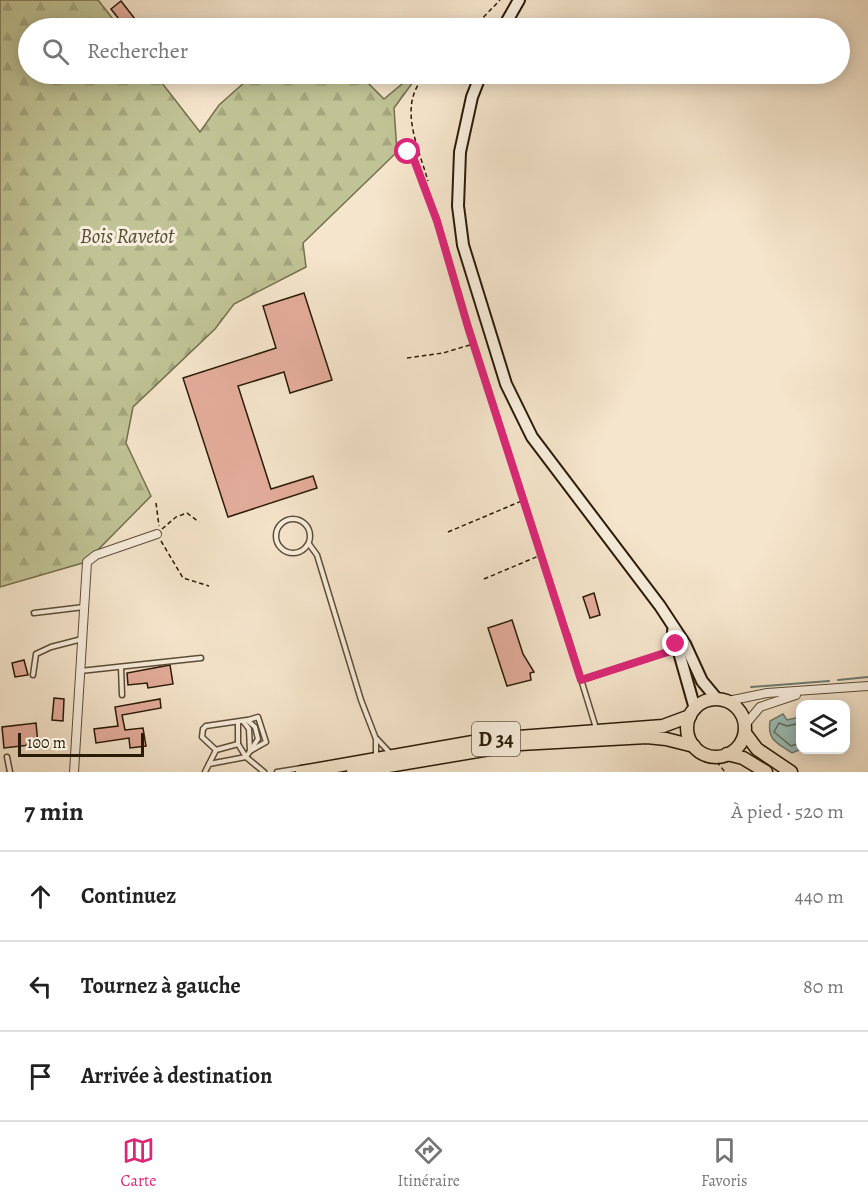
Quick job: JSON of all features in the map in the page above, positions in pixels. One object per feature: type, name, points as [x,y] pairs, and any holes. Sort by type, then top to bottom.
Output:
[{"type":"main road","points":[[509,18],[519,0]]},
{"type":"main road","points":[[477,84],[460,152],[458,206],[463,245],[506,384],[532,437],[640,578],[685,644],[702,681],[740,712],[745,729],[758,749],[790,772]]},
{"type":"main road","points":[[672,627],[692,712],[688,731],[694,746],[712,756],[727,754],[742,758],[766,772]]},
{"type":"main road","points":[[692,712],[701,703],[723,700]]},
{"type":"main road","name":"D 34","points":[[350,768],[376,758],[509,737],[663,726],[692,712]]},
{"type":"main road","points":[[727,754],[741,742],[745,729]]},
{"type":"main road","name":"D 34","points":[[302,772],[350,768],[531,744],[647,738],[666,739],[694,746]]},
{"type":"street","points":[[74,772],[87,562],[96,555],[157,534]]},
{"type":"street","points":[[723,700],[767,693],[868,686]]},
{"type":"street","points":[[745,729],[760,706],[809,691]]},
{"type":"lane","points":[[309,544],[301,552],[284,551],[277,541],[277,530],[290,519],[301,521],[309,528],[309,544],[317,555],[360,700],[376,739],[376,758]]},
{"type":"lane","points":[[34,613],[84,607]]},
{"type":"lane","points":[[567,634],[597,730]]},
{"type":"lane","points":[[33,675],[36,654],[51,647],[82,639]]},
{"type":"lane","points":[[581,680],[677,649]]},
{"type":"lane","points":[[80,671],[201,658]]},
{"type":"lane","points":[[121,666],[122,695]]},
{"type":"lane","points":[[216,750],[202,737],[206,726],[258,717],[261,720],[266,742],[250,751]]},
{"type":"lane","points":[[242,721],[238,744],[246,757],[264,772]]},
{"type":"lane","points":[[208,765],[246,757],[258,740],[255,727],[242,721]]},
{"type":"lane","points":[[376,739],[392,755]]},
{"type":"lane","points":[[205,772],[216,750],[238,744]]},
{"type":"lane","points":[[7,757],[10,772]]},
{"type":"lane","points":[[277,772],[350,768]]},
{"type":"path","points":[[483,18],[500,0]]},
{"type":"path","points":[[419,84],[413,92],[410,117],[428,181]]},
{"type":"path","points":[[396,149],[408,152],[413,157],[437,221],[446,259],[567,634]]},
{"type":"path","points":[[407,358],[442,353],[474,343]]},
{"type":"path","points":[[448,532],[525,500]]},
{"type":"path","points":[[156,503],[159,515],[157,534],[183,578],[209,586]]},
{"type":"path","points":[[157,534],[176,517],[187,513],[199,522]]},
{"type":"path","points":[[484,579],[542,555]]},
{"type":"path","points":[[712,756],[725,772]]},
{"type":"green space","name":"Bois Ravetot","points":[[0,0],[98,0],[112,18],[18,18],[18,84],[163,84],[200,132],[219,105],[243,84],[369,84],[384,99],[402,84],[412,84],[394,108],[397,152],[303,243],[306,267],[234,304],[215,329],[133,407],[126,443],[151,496],[86,562],[0,587]]},
{"type":"water","points":[[783,714],[787,720],[796,718],[796,751],[792,753],[774,740],[770,733],[770,721]]},
{"type":"building","points":[[121,1],[134,18],[118,18],[111,9]]},
{"type":"building","points":[[304,293],[332,380],[290,393],[284,372],[238,386],[271,489],[313,476],[317,488],[228,517],[183,378],[276,348],[263,306]]},
{"type":"building","points":[[594,593],[600,615],[590,618],[583,597]]},
{"type":"building","points":[[512,620],[523,654],[534,672],[530,673],[531,680],[507,686],[488,628]]},
{"type":"building","points":[[24,660],[28,675],[15,677],[12,663]]},
{"type":"building","points":[[170,665],[173,684],[148,688],[147,683],[128,685],[127,673]]},
{"type":"building","points":[[54,698],[64,699],[63,721],[52,720]]},
{"type":"building","points":[[160,699],[161,708],[122,715],[125,730],[143,728],[146,746],[130,748],[129,738],[96,743],[94,729],[118,726],[115,707]]},
{"type":"building","points":[[36,723],[38,744],[4,748],[2,727]]},
{"type":"waterway","points":[[838,680],[868,677]]},
{"type":"waterway","points":[[751,687],[829,681]]},
{"type":"route","points":[[408,152],[413,157],[437,221],[446,259],[581,680],[677,649],[676,644]]}]
